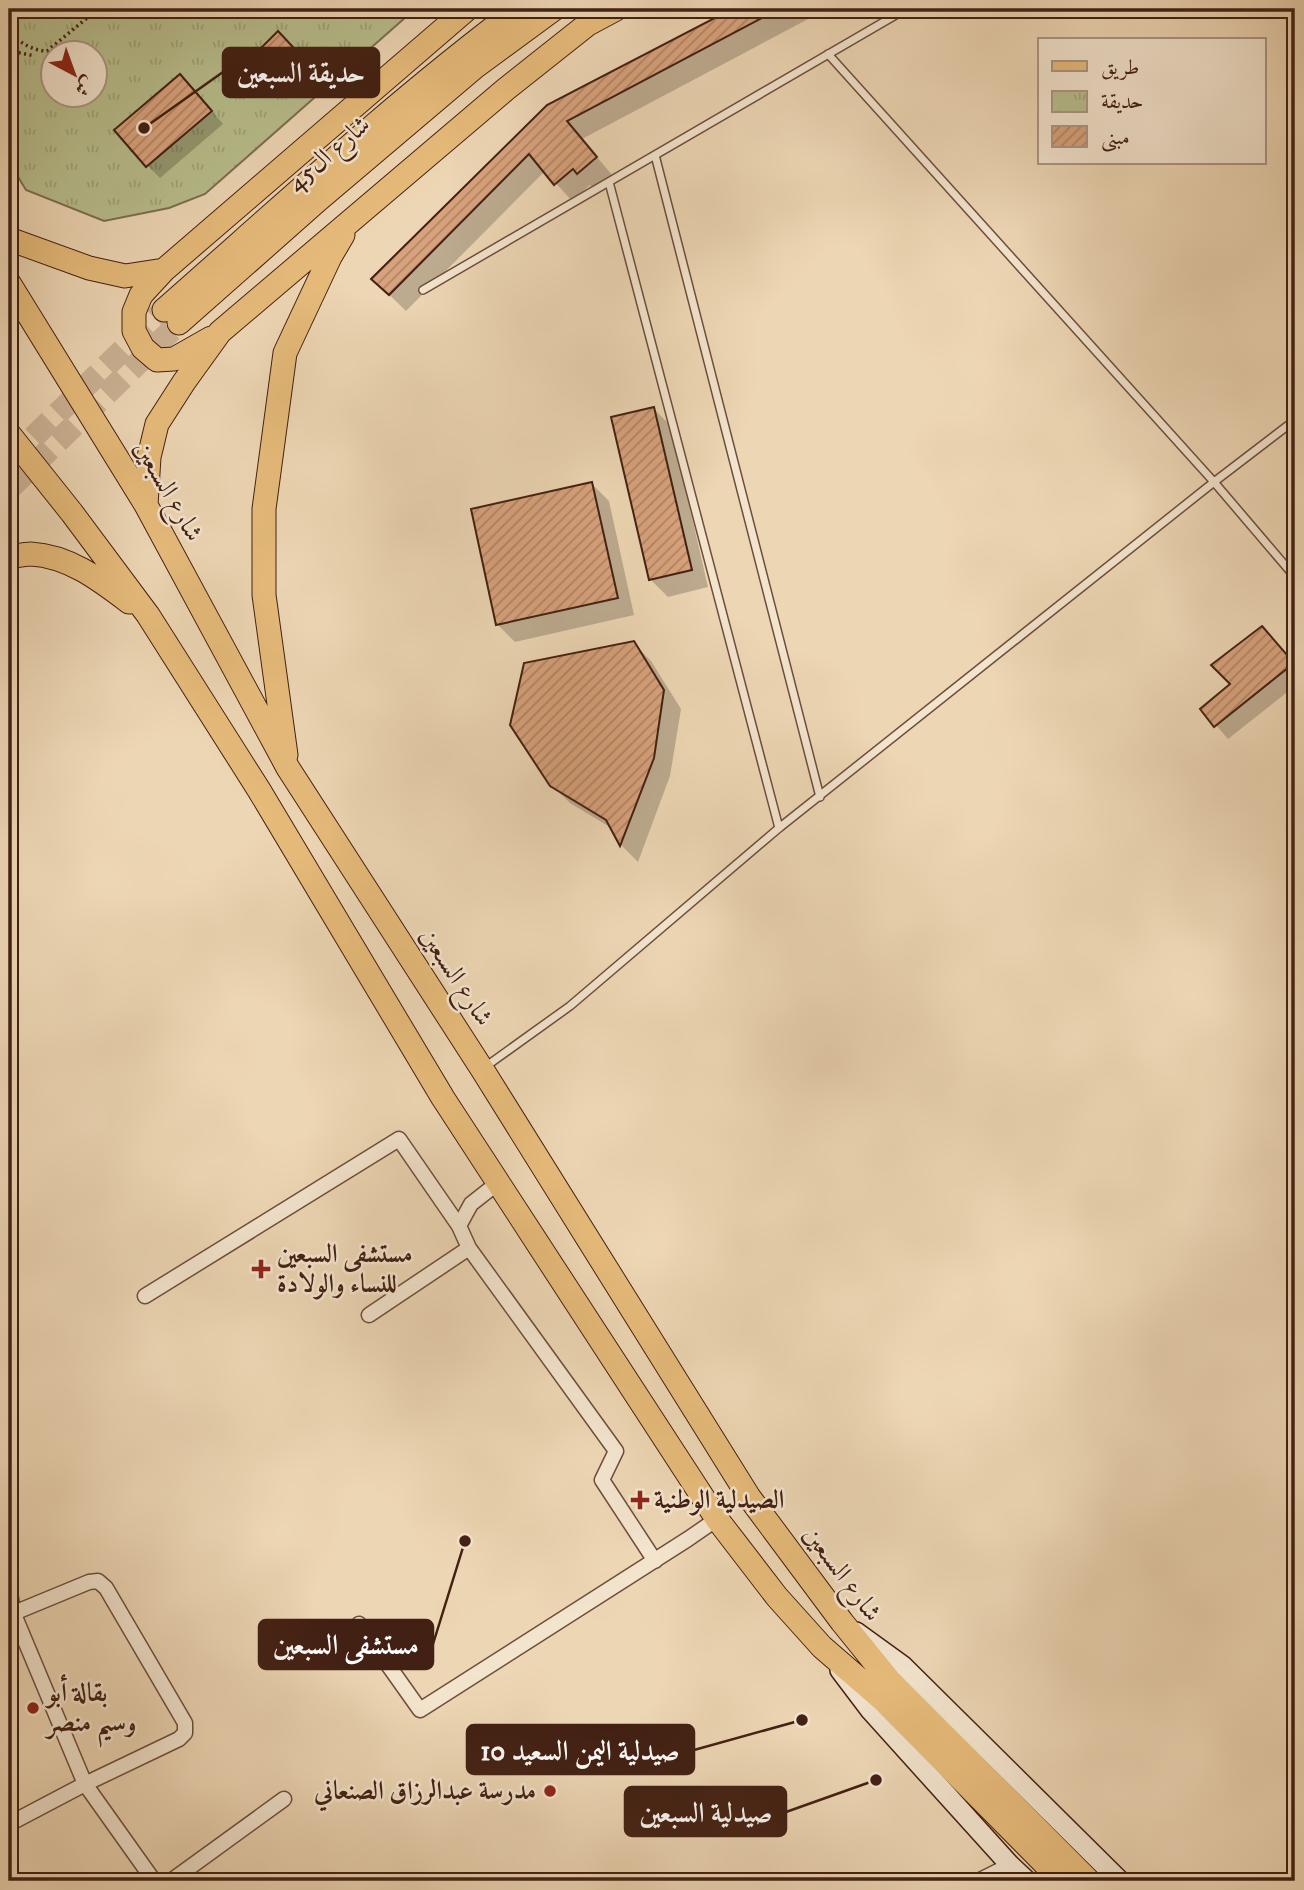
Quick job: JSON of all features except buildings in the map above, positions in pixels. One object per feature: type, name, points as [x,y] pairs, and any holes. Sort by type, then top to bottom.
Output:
[{"type":"main road","points":[[467,9],[164,270],[141,295],[134,313],[134,331],[143,348],[158,360],[174,359],[220,332],[506,89],[588,24],[616,9]]},
{"type":"main road","name":"شارع ال45","points":[[518,9],[470,45],[345,150],[171,317],[317,201],[475,67],[554,9]]},
{"type":"main road","points":[[288,768],[264,594],[264,509],[285,353],[330,257],[355,216]]},
{"type":"main road","points":[[9,239],[89,268],[125,276],[164,270]]},
{"type":"main road","name":"شارع السبعين","points":[[9,283],[146,505],[288,768],[482,1069],[749,1497],[842,1622],[886,1690]]},
{"type":"main road","points":[[146,505],[149,457],[157,424],[220,332]]},
{"type":"main road","points":[[9,434],[148,615],[259,790],[443,1098],[717,1519],[871,1711],[1027,1881]]},
{"type":"main road","points":[[9,557],[29,554],[60,559],[95,577],[148,615]]},
{"type":"main road","points":[[842,1622],[904,1666],[1120,1881]]},
{"type":"main road","points":[[822,1647],[886,1690],[1089,1881]]},
{"type":"main road","points":[[886,1690],[1062,1881]]},
{"type":"street","points":[[145,1296],[399,1139],[459,1226],[469,1248],[616,1451],[603,1480],[655,1561]]},
{"type":"street","points":[[459,1226],[471,1204],[499,1182]]},
{"type":"street","points":[[369,1315],[469,1248]]},
{"type":"street","points":[[359,1624],[420,1710],[717,1519]]},
{"type":"street","points":[[9,1824],[179,1739],[185,1733],[185,1723],[106,1588],[98,1581],[89,1582],[11,1614]]},
{"type":"street","points":[[9,1586],[11,1614],[85,1784],[154,1881]]},
{"type":"street","points":[[171,1881],[284,1799]]},
{"type":"street","points":[[978,1881],[1010,1865]]},
{"type":"lane","points":[[423,290],[906,9]]},
{"type":"lane","points":[[828,54],[1214,482],[1295,577]]},
{"type":"lane","points":[[655,155],[820,797]]},
{"type":"lane","points":[[609,182],[779,828]]},
{"type":"lane","points":[[482,1069],[570,1006],[779,828],[1295,420]]},
{"type":"path","points":[[9,31],[16,40],[47,51],[98,9]]},
{"type":"path","points":[[9,48],[35,56]]},
{"type":"green space","points":[[9,9],[415,9],[205,194],[169,208],[104,221],[26,190],[9,162]]},
{"type":"tunnel","points":[[9,461],[164,310]]},
{"type":"tunnel","points":[[9,489],[179,323]]},
{"type":"place","name":"حديقة السبعين","points":[[144,128]]},
{"type":"place","name":"مستشفى السبعين للنساء والولادة","points":[[261,1269]]},
{"type":"place","name":"الصيدلية الوطنية","points":[[640,1500]]},
{"type":"place","name":"مستشفى السبعين","points":[[465,1541]]},
{"type":"place","name":"بقالة أبو وسيم منصر","points":[[33,1708]]},
{"type":"place","name":"صيدلية اليمن السعيد 10","points":[[802,1720]]},
{"type":"place","name":"صيدلية السبعين","points":[[876,1780]]},
{"type":"place","name":"مدرسة عبدالرزاق الصنعاني","points":[[550,1791]]}]
